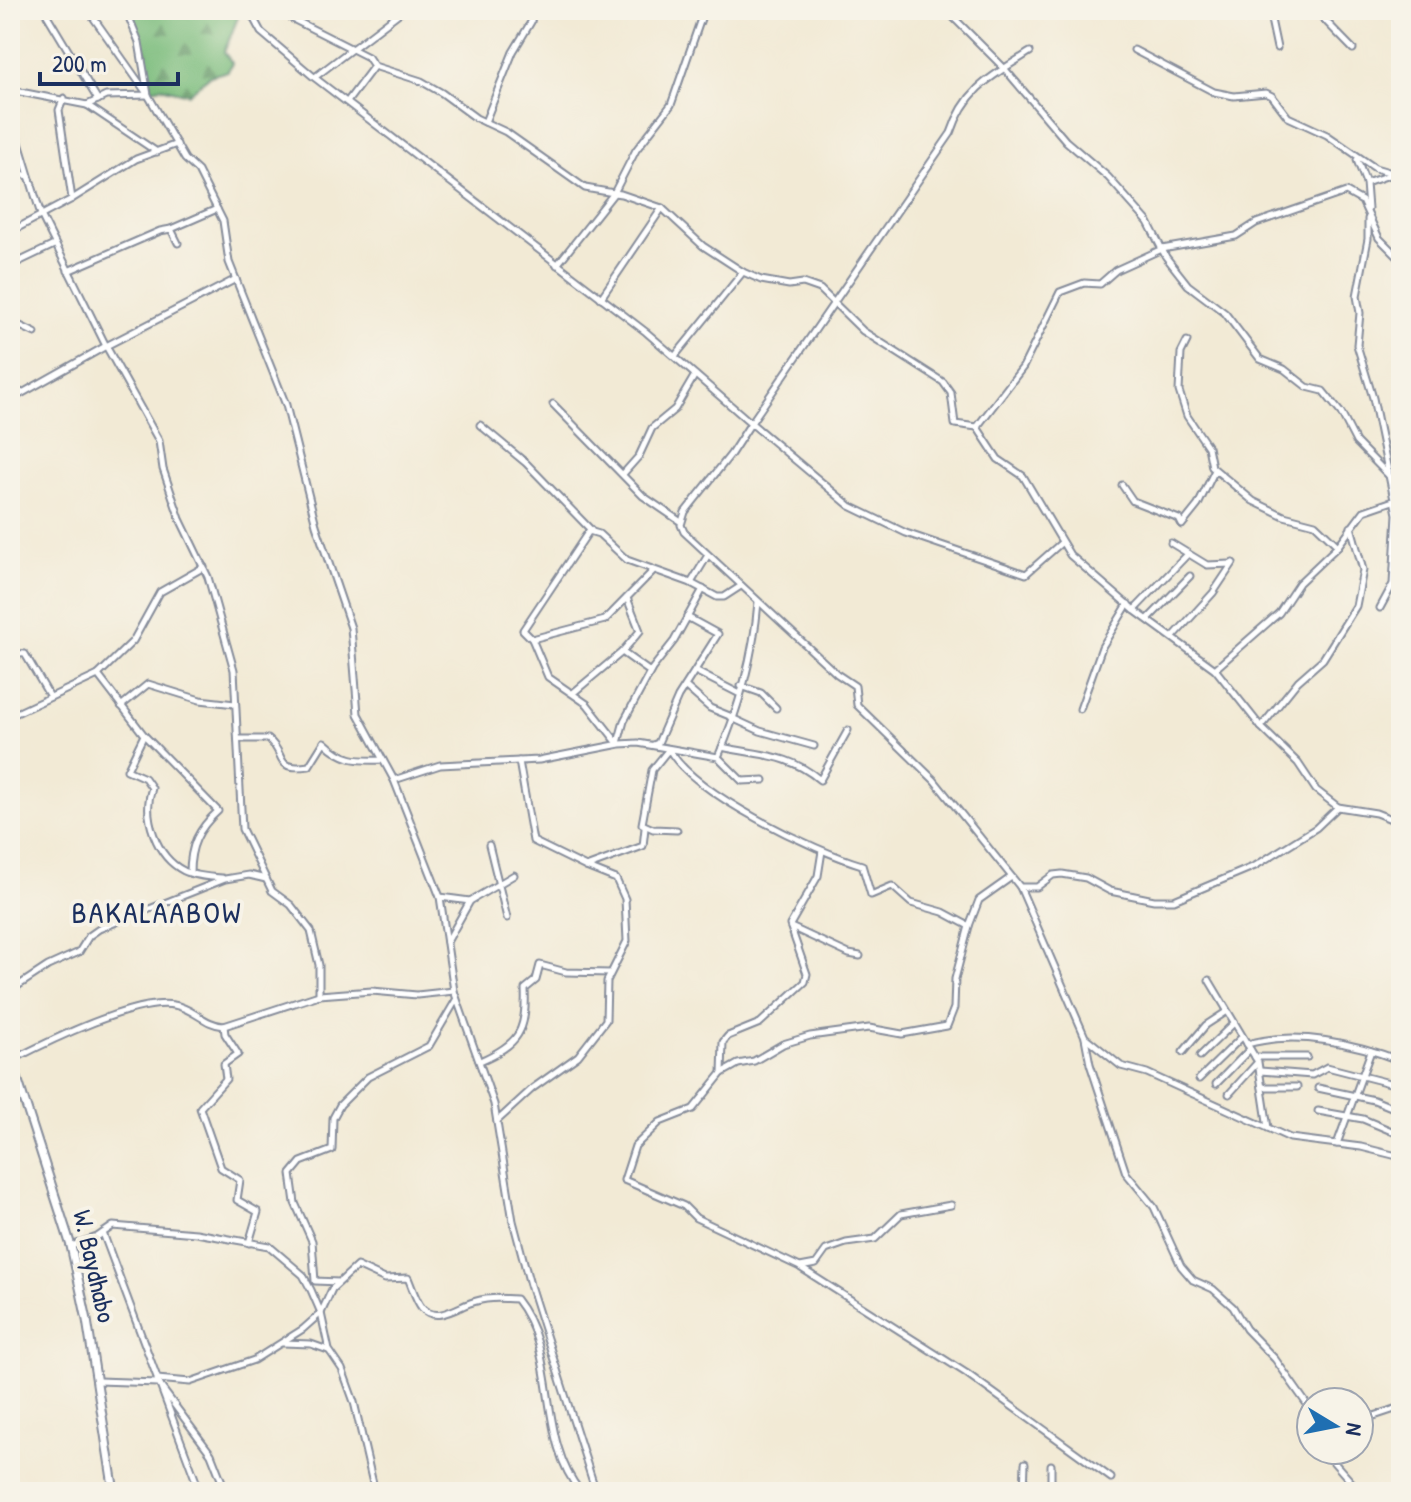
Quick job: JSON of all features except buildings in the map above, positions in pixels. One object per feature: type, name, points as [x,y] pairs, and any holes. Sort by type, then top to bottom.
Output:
[{"type":"main road","name":"W. Baydhabo","points":[[11,1058],[71,1246],[98,1381],[114,1492]]},
{"type":"street","points":[[44,10],[98,100]]},
{"type":"street","points":[[88,10],[198,171],[217,209],[236,279],[286,405],[316,525],[351,628],[358,714],[394,780],[440,897],[454,991],[480,1061],[497,1121],[513,1221],[530,1285],[596,1492]]},
{"type":"street","points":[[126,10],[139,42],[148,95]]},
{"type":"street","points":[[249,10],[261,32],[315,78],[675,356],[850,506],[906,533],[1026,574],[1061,543]]},
{"type":"street","points":[[275,10],[368,57],[374,66],[421,81],[506,132],[585,188],[614,193],[662,208],[703,246],[743,272],[789,285],[803,283],[820,289],[863,331],[943,382],[951,393],[955,424],[977,427],[998,459],[1030,485],[1039,505],[1053,521],[1061,543],[1134,610],[1215,669],[1261,727],[1298,763],[1316,790],[1338,807],[1362,810],[1401,823]]},
{"type":"street","points":[[315,78],[403,10]]},
{"type":"street","points":[[485,122],[513,52],[531,22],[533,10]]},
{"type":"street","points":[[557,265],[614,193],[636,150],[671,105],[704,10]]},
{"type":"street","points":[[946,10],[1004,68],[1059,133],[1108,177],[1148,222],[1162,249],[1188,285],[1225,313],[1260,359],[1284,369],[1307,387],[1323,391],[1341,413],[1356,442],[1401,488]]},
{"type":"street","points":[[1269,10],[1277,48]]},
{"type":"street","points":[[1315,10],[1353,49]]},
{"type":"street","points":[[1134,50],[1214,92],[1234,96],[1266,93],[1288,117],[1327,135],[1353,156],[1382,172],[1393,174]]},
{"type":"street","points":[[681,522],[951,133],[960,105],[981,84],[1030,52]]},
{"type":"street","points":[[347,102],[374,66]]},
{"type":"street","points":[[10,90],[64,98],[87,105],[157,152]]},
{"type":"street","points":[[87,105],[106,96],[148,95]]},
{"type":"street","points":[[64,98],[59,110],[72,199]]},
{"type":"street","points":[[10,113],[41,215],[106,346],[159,441],[163,469],[180,519],[204,567],[232,662],[242,829],[272,891],[291,905],[311,931],[319,965],[319,995]]},
{"type":"street","points":[[10,232],[72,199],[136,159],[177,144]]},
{"type":"street","points":[[1353,156],[1366,183],[1368,210],[1368,239],[1357,296],[1360,313],[1357,345],[1373,398],[1397,514],[1394,580],[1380,608]]},
{"type":"street","points":[[10,170],[28,177]]},
{"type":"street","points":[[1366,183],[1401,171]]},
{"type":"street","points":[[977,427],[1023,367],[1060,292],[1084,283],[1100,284],[1116,270],[1162,249],[1236,236],[1256,223],[1346,192],[1356,194],[1368,210],[1379,238],[1401,260]]},
{"type":"street","points":[[601,298],[662,208]]},
{"type":"street","points":[[68,271],[217,209]]},
{"type":"street","points":[[171,229],[178,243]]},
{"type":"street","points":[[10,266],[54,245]]},
{"type":"street","points":[[675,356],[743,272]]},
{"type":"street","points":[[10,400],[236,279]]},
{"type":"street","points":[[10,321],[35,333]]},
{"type":"street","points":[[1187,341],[1181,353],[1179,391],[1187,416],[1208,447],[1215,470],[1253,501],[1284,516],[1315,524],[1338,546]]},
{"type":"street","points":[[623,474],[639,456],[652,428],[675,409],[695,375]]},
{"type":"street","points":[[553,404],[655,507],[681,522],[684,532],[708,555],[758,602],[791,627],[837,674],[855,686],[857,705],[934,780],[1020,887],[1085,1037],[1090,1064],[1126,1173],[1154,1207],[1181,1266],[1193,1280],[1213,1289],[1233,1307],[1246,1329],[1275,1359],[1295,1387]]},
{"type":"street","points":[[480,425],[526,463],[591,530],[613,544],[627,560],[720,597],[741,586]]},
{"type":"street","points":[[1122,485],[1133,501],[1179,519],[1182,525],[1198,505],[1215,470]]},
{"type":"street","points":[[1215,669],[1279,613],[1299,583],[1338,546],[1364,511],[1393,501]]},
{"type":"street","points":[[1261,727],[1298,681],[1323,659],[1356,606],[1363,570],[1351,527]]},
{"type":"street","points":[[591,530],[523,630],[532,639],[548,677],[587,704],[618,742]]},
{"type":"street","points":[[1171,543],[1207,565],[1233,563],[1213,593],[1173,637]]},
{"type":"street","points":[[1134,610],[1188,554]]},
{"type":"street","points":[[691,583],[708,555]]},
{"type":"street","points":[[10,716],[49,695],[98,675],[133,641],[160,592],[204,567]]},
{"type":"street","points":[[532,639],[605,620],[653,571]]},
{"type":"street","points":[[1148,619],[1190,576]]},
{"type":"street","points":[[618,742],[650,672],[703,589]]},
{"type":"street","points":[[573,693],[622,652],[640,631],[627,598]]},
{"type":"street","points":[[718,757],[756,630],[758,602]]},
{"type":"street","points":[[1080,709],[1102,647],[1128,604]]},
{"type":"street","points":[[650,745],[658,743],[673,705],[718,634],[687,617]]},
{"type":"street","points":[[622,652],[650,672]]},
{"type":"street","points":[[10,653],[25,654],[49,695]]},
{"type":"street","points":[[695,671],[738,693]]},
{"type":"street","points":[[98,675],[144,735],[218,811],[204,824],[190,847],[190,873]]},
{"type":"street","points":[[121,706],[148,684],[170,693],[235,704]]},
{"type":"street","points":[[741,686],[761,693],[776,708]]},
{"type":"street","points":[[686,687],[710,708],[760,731],[814,746]]},
{"type":"street","points":[[722,747],[788,759],[820,780],[848,730]]},
{"type":"street","points":[[144,735],[127,770],[145,778],[152,788],[147,806],[156,840],[168,858],[190,873],[225,879]]},
{"type":"street","points":[[239,739],[268,739],[282,764],[290,768],[309,766],[324,742],[338,755],[355,762],[383,760]]},
{"type":"street","points":[[394,780],[440,765],[578,754],[618,742],[718,757],[747,784],[757,778],[764,780]]},
{"type":"street","points":[[669,749],[674,758],[714,794],[734,802],[795,840],[862,865],[867,893],[895,887],[911,903],[943,912],[969,926]]},
{"type":"street","points":[[586,867],[643,846],[644,814],[652,770],[669,749]]},
{"type":"street","points":[[497,1121],[533,1088],[578,1056],[597,1035],[608,1013],[610,973],[627,941],[625,899],[616,879],[533,841],[519,761]]},
{"type":"street","points":[[1020,887],[1037,887],[1053,875],[1062,874],[1086,878],[1110,891],[1154,900],[1174,900],[1220,878],[1255,866],[1316,828],[1338,807]]},
{"type":"street","points":[[645,828],[677,830]]},
{"type":"street","points":[[489,845],[507,918]]},
{"type":"street","points":[[722,1073],[723,1042],[728,1036],[760,1023],[808,978],[790,926],[818,876],[822,851]]},
{"type":"street","points":[[10,991],[48,966],[79,952],[89,936],[99,929],[225,879],[249,875],[267,880]]},
{"type":"street","points":[[447,943],[470,901],[514,875]]},
{"type":"street","points":[[1010,878],[979,900],[955,979],[954,1008],[947,1026],[902,1034],[869,1028],[810,1036],[783,1044],[754,1061],[738,1064],[722,1073],[693,1109],[660,1122],[635,1146],[624,1180],[684,1206],[696,1218],[800,1267],[966,1373],[1111,1478]]},
{"type":"street","points":[[440,897],[470,901]]},
{"type":"street","points":[[790,926],[860,956]]},
{"type":"street","points":[[480,1061],[503,1051],[523,1030],[525,989],[536,980],[540,965],[566,972],[610,973]]},
{"type":"street","points":[[1209,980],[1257,1060],[1268,1128]]},
{"type":"street","points":[[11,1058],[75,1028],[154,1005],[183,1007],[213,1026],[224,1026],[319,995],[372,991],[417,995],[454,991]]},
{"type":"street","points":[[315,1281],[312,1241],[295,1203],[291,1174],[301,1162],[332,1150],[333,1118],[340,1105],[368,1077],[429,1046],[457,999]]},
{"type":"street","points":[[1183,1052],[1206,1025],[1226,1012]]},
{"type":"street","points":[[1200,1056],[1233,1024]]},
{"type":"street","points":[[224,1026],[225,1034],[238,1054],[224,1064],[226,1079],[200,1108],[221,1168],[240,1180],[237,1200],[258,1212],[249,1243]]},
{"type":"street","points":[[1394,1058],[1399,1036]]},
{"type":"street","points":[[1085,1037],[1121,1066],[1147,1073],[1290,1138],[1401,1157]]},
{"type":"street","points":[[1199,1079],[1242,1037]]},
{"type":"street","points":[[1216,1084],[1249,1046],[1303,1039],[1371,1051],[1401,1061]]},
{"type":"street","points":[[1336,1144],[1371,1051]]},
{"type":"street","points":[[1229,1094],[1257,1060],[1307,1057]]},
{"type":"street","points":[[1260,1071],[1312,1075],[1327,1067],[1361,1073],[1401,1086]]},
{"type":"street","points":[[1262,1087],[1297,1087]]},
{"type":"street","points":[[1318,1088],[1354,1095],[1401,1111]]},
{"type":"street","points":[[1318,1111],[1363,1119],[1401,1135]]},
{"type":"street","points":[[800,1267],[816,1264],[826,1250],[846,1243],[875,1239],[901,1214],[951,1205]]},
{"type":"street","points":[[71,1246],[113,1226],[152,1228],[269,1246],[303,1275],[315,1281],[342,1282]]},
{"type":"street","points":[[103,1233],[200,1492]]},
{"type":"street","points":[[98,1381],[190,1382],[254,1360],[283,1343],[321,1313],[324,1300],[351,1268],[357,1266],[385,1279],[408,1278],[421,1307],[431,1313],[455,1312],[469,1303],[495,1298],[516,1299],[523,1308],[543,1362],[558,1446],[581,1492]]},
{"type":"street","points":[[303,1275],[321,1313],[329,1350],[342,1369],[354,1402],[375,1492]]},
{"type":"street","points":[[283,1343],[311,1344],[329,1350]]},
{"type":"street","points":[[157,1381],[211,1454],[226,1492]]},
{"type":"street","points":[[1375,1416],[1401,1407]]},
{"type":"street","points":[[1024,1492],[1025,1463]]},
{"type":"street","points":[[1051,1465],[1051,1492]]},
{"type":"street","points":[[1337,1466],[1360,1492]]},
{"type":"green space","points":[[132,10],[241,10],[224,52],[232,63],[228,71],[210,76],[188,94],[161,87],[152,89]]},
{"type":"district","name":"BAKALAABOW","points":[[157,912]]}]
